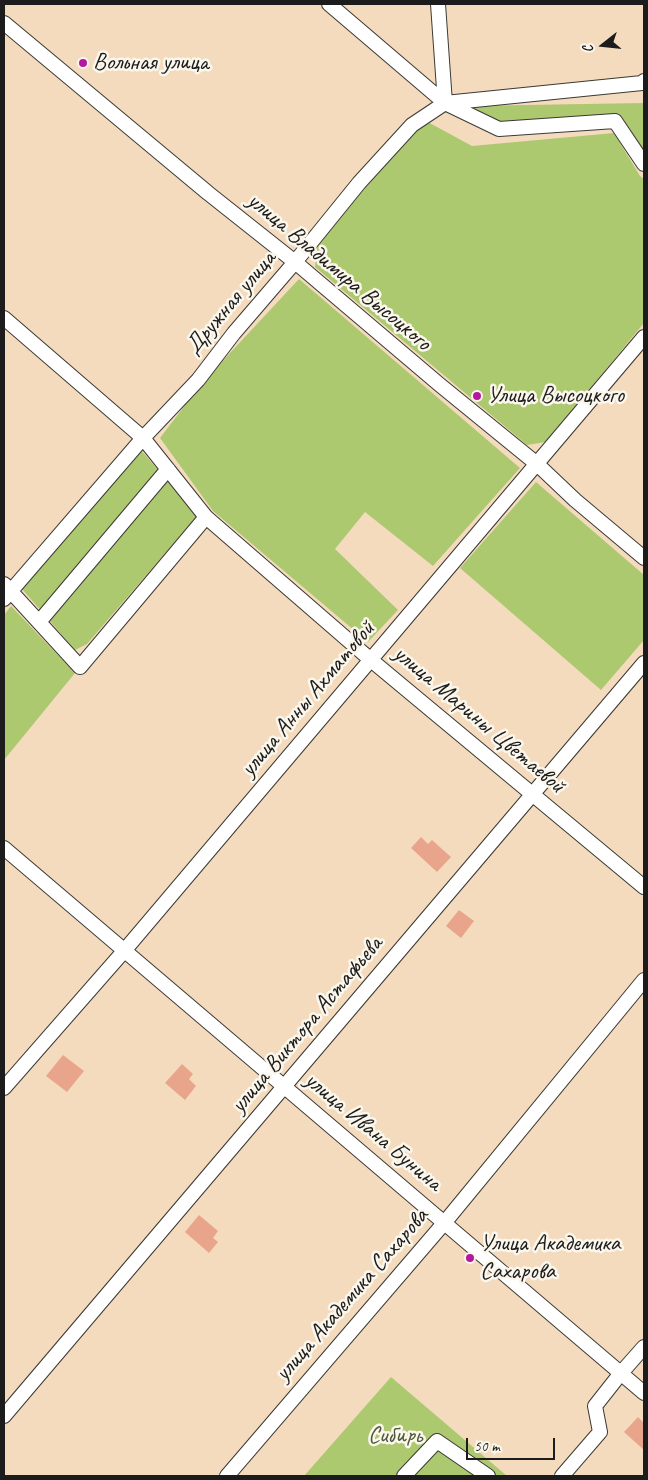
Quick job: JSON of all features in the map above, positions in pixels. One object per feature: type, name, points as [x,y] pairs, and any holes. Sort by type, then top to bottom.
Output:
[{"type":"street","points":[[329,4],[445,103],[499,129],[615,121],[644,164]]},
{"type":"street","points":[[438,4],[445,103]]},
{"type":"street","name":"улица Владимира Высоцкого","points":[[4,23],[537,464],[575,500],[644,558]]},
{"type":"street","name":"Дружная улица","points":[[6,591],[143,438],[198,380],[234,333],[393,144],[412,125],[445,103],[642,83],[644,81]]},
{"type":"street","name":"улица Марины Цветаевой","points":[[4,318],[143,438],[206,517],[371,660],[534,794],[644,888]]},
{"type":"street","name":"улица Анны Ахматовой","points":[[4,1088],[124,950],[644,337]]},
{"type":"street","points":[[39,622],[168,469]]},
{"type":"street","points":[[6,591],[39,622],[80,667],[206,517]]},
{"type":"street","name":"улица Виктора Астафьева","points":[[4,1416],[644,663]]},
{"type":"street","name":"улица Ивана Бунина","points":[[4,848],[644,1393]]},
{"type":"street","name":"улица Академика Сахарова","points":[[227,1476],[445,1222],[644,980]]},
{"type":"street","points":[[562,1476],[600,1432],[595,1406],[644,1347]]},
{"type":"street","points":[[404,1476],[437,1441],[488,1476]]},
{"type":"green space","points":[[644,103],[644,154],[620,118],[497,123],[466,106]]},
{"type":"green space","points":[[426,121],[472,146],[614,133],[640,176],[644,179],[644,323],[546,442],[527,445],[315,267],[318,240]]},
{"type":"green space","points":[[299,279],[520,468],[433,566],[365,512],[335,549],[398,610],[368,642],[213,511],[160,438],[202,383]]},
{"type":"green space","points":[[141,450],[197,516],[87,644],[75,650],[22,589]]},
{"type":"green space","points":[[536,482],[644,575],[644,640],[601,690],[460,568]]},
{"type":"green space","points":[[11,606],[75,673],[4,760],[4,615]]},
{"type":"green space","name":"Сибирь","points":[[391,1377],[507,1476],[304,1476]]},
{"type":"building","points":[[421,837],[428,844],[432,840],[451,857],[437,872],[411,848]]},
{"type":"building","points":[[459,910],[474,921],[461,938],[446,926]]},
{"type":"building","points":[[63,1055],[84,1071],[67,1092],[46,1076]]},
{"type":"building","points":[[182,1064],[193,1074],[189,1079],[196,1086],[185,1100],[165,1083]]},
{"type":"building","points":[[199,1215],[218,1231],[213,1238],[218,1242],[209,1253],[185,1232]]},
{"type":"building","points":[[638,1417],[644,1423],[644,1450],[624,1432]]},
{"type":"place","name":"Вольная улица","points":[[83,63]]},
{"type":"place","name":"Улица Высоцкого","points":[[477,396]]},
{"type":"place","name":"Улица Академика Сахарова","points":[[470,1258]]}]
